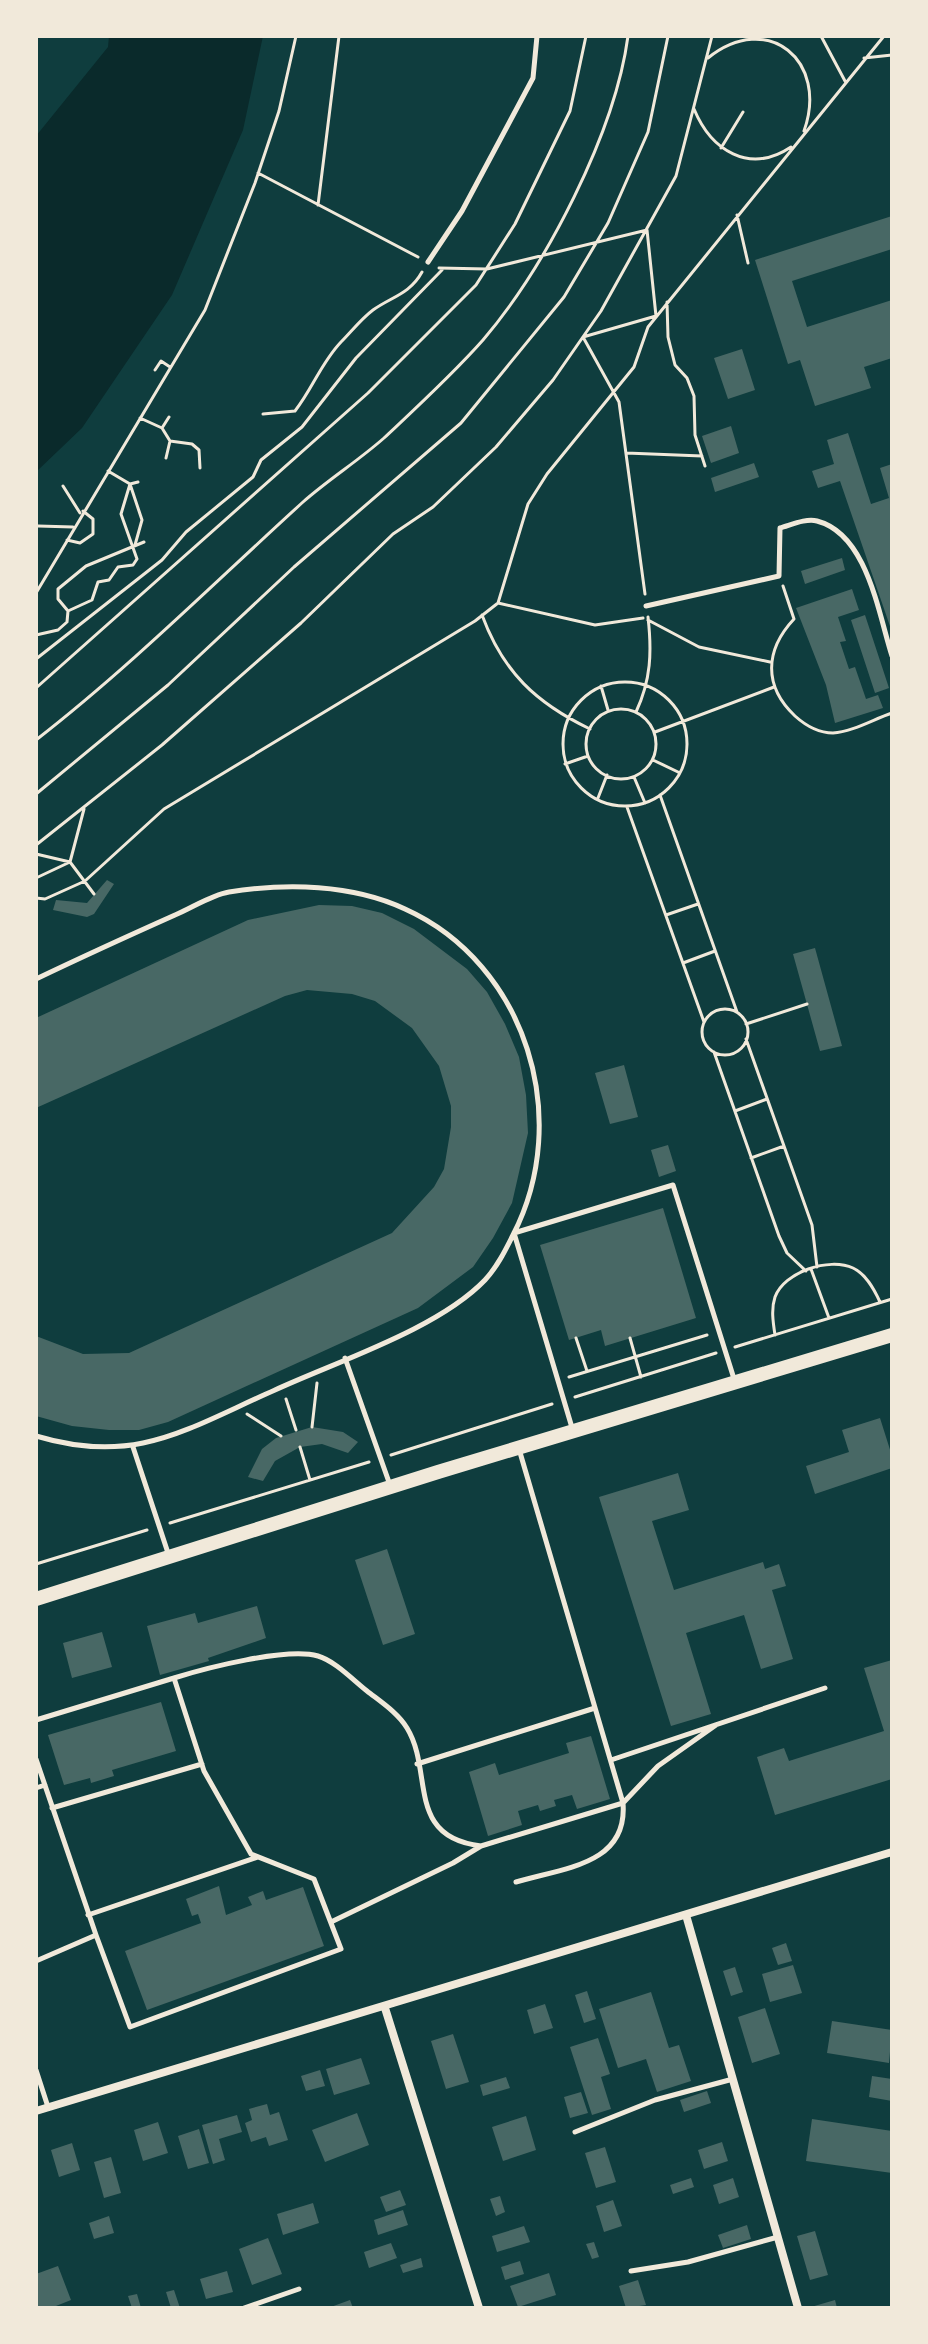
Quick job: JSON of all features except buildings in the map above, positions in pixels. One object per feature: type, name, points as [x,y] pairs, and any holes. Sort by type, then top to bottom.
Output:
[{"type":"main road","points":[[36,1599],[391,1487],[892,1335]]},
{"type":"street","points":[[36,2111],[385,2008],[892,1852]]},
{"type":"street","points":[[686,1915],[798,2308]]},
{"type":"street","points":[[385,2008],[479,2308]]},
{"type":"lane","points":[[428,262],[462,211],[533,78],[537,36]]},
{"type":"lane","points":[[646,606],[779,576],[780,528],[814,519],[840,531],[858,552],[892,656]]},
{"type":"lane","points":[[36,979],[225,893],[279,887],[338,890],[383,900],[426,920],[449,935],[488,972],[520,1029],[533,1064],[538,1096],[540,1159],[532,1192],[514,1233],[486,1278],[465,1298],[431,1320],[160,1441],[133,1447],[84,1447],[36,1436]]},
{"type":"lane","points":[[514,1233],[673,1185],[735,1383]]},
{"type":"lane","points":[[514,1233],[574,1432]]},
{"type":"lane","points":[[345,1358],[391,1487]]},
{"type":"lane","points":[[133,1447],[170,1557]]},
{"type":"lane","points":[[516,1882],[603,1853],[622,1833],[623,1803],[519,1448]]},
{"type":"lane","points":[[36,1720],[174,1678],[236,1663],[307,1654],[320,1656],[395,1713],[408,1728],[422,1794],[433,1819],[454,1838],[481,1846]]},
{"type":"lane","points":[[36,1759],[88,1915],[130,2027],[341,1949],[314,1879],[251,1854],[202,1764],[174,1678]]},
{"type":"lane","points":[[611,1760],[825,1688]]},
{"type":"lane","points":[[417,1764],[595,1708]]},
{"type":"lane","points":[[331,1922],[439,1870],[481,1846],[623,1803],[647,1776],[716,1725]]},
{"type":"lane","points":[[52,1808],[202,1764]]},
{"type":"lane","points":[[36,1788],[45,1785]]},
{"type":"lane","points":[[88,1915],[259,1857]]},
{"type":"lane","points":[[36,1961],[96,1935]]},
{"type":"lane","points":[[36,2070],[49,2107]]},
{"type":"lane","points":[[575,2132],[655,2100],[733,2079]]},
{"type":"lane","points":[[631,2271],[688,2262],[778,2237]]},
{"type":"lane","points":[[244,2308],[299,2289]]},
{"type":"path","points":[[36,593],[205,310],[279,111],[296,36]]},
{"type":"path","points":[[318,205],[339,36]]},
{"type":"path","points":[[36,688],[368,393],[453,311],[487,269],[515,224],[570,111],[586,36]]},
{"type":"path","points":[[36,740],[216,586],[305,501],[382,439],[482,341],[523,288],[578,188],[602,129],[628,36]]},
{"type":"path","points":[[36,794],[168,685],[294,567],[461,423],[564,297],[596,243],[648,132],[668,36]]},
{"type":"path","points":[[36,845],[162,745],[301,623],[393,534],[433,507],[496,447],[553,380],[583,337],[676,176],[712,36]]},
{"type":"path","points":[[777,44],[782,36]]},
{"type":"path","points":[[821,36],[845,81]]},
{"type":"path","points":[[36,898],[45,899],[85,881],[164,809],[498,603],[528,504],[547,474],[634,367],[640,343],[656,316],[884,36]]},
{"type":"path","points":[[708,58],[731,43],[743,40],[777,44],[800,63],[809,80],[812,100],[803,134]]},
{"type":"path","points":[[864,58],[892,55]]},
{"type":"path","points":[[694,109],[706,134],[721,148],[749,160],[765,159],[793,146]]},
{"type":"path","points":[[721,148],[743,112]]},
{"type":"path","points":[[258,173],[442,270],[487,269],[647,230]]},
{"type":"path","points":[[737,215],[748,263]]},
{"type":"path","points":[[647,230],[656,316]]},
{"type":"path","points":[[263,414],[295,411],[330,354],[373,310],[397,299],[416,283],[428,262]]},
{"type":"path","points":[[36,659],[162,560],[186,532],[253,477],[261,460],[302,427],[356,358],[442,270]]},
{"type":"path","points":[[667,302],[668,337],[675,365],[694,396],[695,435],[705,466]]},
{"type":"path","points":[[583,337],[656,316]]},
{"type":"path","points":[[583,337],[619,402],[652,647],[648,687],[636,712]]},
{"type":"path","points":[[155,370],[161,361],[170,367]]},
{"type":"path","points":[[162,428],[169,417]]},
{"type":"path","points":[[140,418],[162,428],[170,441],[166,458]]},
{"type":"path","points":[[170,441],[192,444],[199,450],[200,468]]},
{"type":"path","points":[[626,453],[702,456]]},
{"type":"path","points":[[108,471],[130,484],[142,520],[135,545]]},
{"type":"path","points":[[130,484],[138,482]]},
{"type":"path","points":[[36,635],[63,627],[68,611],[92,600],[98,582],[109,580],[118,567],[135,564],[135,545],[121,514],[130,484]]},
{"type":"path","points":[[63,486],[82,513],[93,519],[93,534],[80,543],[67,540]]},
{"type":"path","points":[[38,526],[73,527]]},
{"type":"path","points":[[68,611],[58,599],[58,589],[86,566],[144,542]]},
{"type":"path","points":[[779,576],[794,619],[782,632],[770,662],[774,687],[789,710],[816,730],[834,733],[892,713]]},
{"type":"path","points":[[498,603],[595,625],[648,619],[699,647],[770,662]]},
{"type":"path","points":[[482,615],[492,640],[532,695],[590,729]]},
{"type":"path","points":[[634,682],[648,687],[671,702],[683,722],[687,739],[686,759],[680,772],[660,795],[645,803],[627,807],[597,799],[575,782],[565,764],[562,743],[568,718],[577,704],[601,686],[634,682]]},
{"type":"path","points":[[601,686],[608,711]]},
{"type":"path","points":[[655,732],[774,687]]},
{"type":"path","points":[[627,709],[636,712],[648,720],[655,732],[653,760],[634,777],[623,779],[607,775],[593,765],[589,756],[586,743],[590,729],[608,711],[627,709]]},
{"type":"path","points":[[565,764],[589,756]]},
{"type":"path","points":[[653,760],[680,772]]},
{"type":"path","points":[[597,799],[607,775]]},
{"type":"path","points":[[634,777],[645,803]]},
{"type":"path","points":[[660,795],[737,1012],[746,1024],[746,1039],[812,1225],[817,1267]]},
{"type":"path","points":[[36,878],[70,862],[86,806]]},
{"type":"path","points":[[627,807],[704,1022],[703,1039],[714,1052],[779,1236],[787,1253],[806,1271]]},
{"type":"path","points":[[36,854],[70,862],[94,894]]},
{"type":"path","points":[[666,915],[698,904]]},
{"type":"path","points":[[683,963],[715,951]]},
{"type":"path","points":[[746,1024],[807,1004]]},
{"type":"path","points":[[704,1022],[720,1009],[737,1012]]},
{"type":"path","points":[[714,1052],[733,1053],[746,1039]]},
{"type":"path","points":[[735,1111],[767,1099]]},
{"type":"path","points":[[751,1158],[784,1146]]},
{"type":"path","points":[[775,1335],[775,1297],[790,1278],[817,1267],[842,1265],[853,1268],[866,1277],[881,1303]]},
{"type":"path","points":[[811,1269],[829,1318]]},
{"type":"path","points":[[36,1564],[892,1299]]},
{"type":"path","points":[[558,1380],[719,1331]]},
{"type":"path","points":[[576,1338],[587,1371]]},
{"type":"path","points":[[630,1338],[641,1377]]},
{"type":"path","points":[[312,1427],[318,1370]]},
{"type":"path","points":[[282,1386],[296,1430]]},
{"type":"path","points":[[237,1407],[281,1436]]},
{"type":"path","points":[[300,1447],[310,1480]]},
{"type":"water","points":[[109,36],[263,36],[243,130],[172,295],[82,428],[36,472],[36,136],[108,47]]}]
